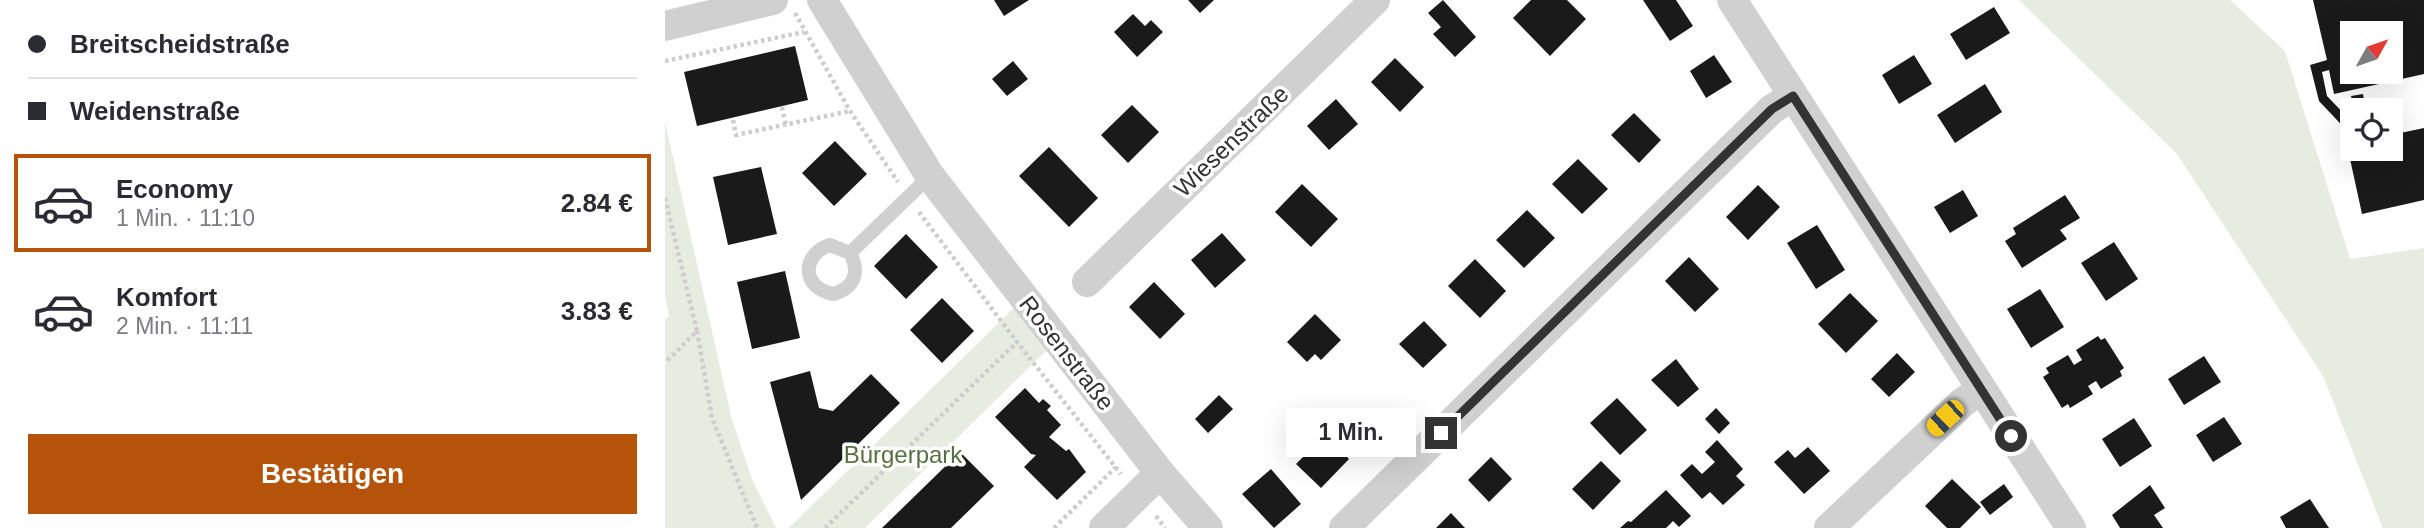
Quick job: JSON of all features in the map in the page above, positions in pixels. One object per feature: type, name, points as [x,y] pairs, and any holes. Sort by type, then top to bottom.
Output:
[{"type":"street","points":[[665,26],[773,0]]},
{"type":"street","name":"Rosenstraße","points":[[822,0],[930,176],[1160,473],[1208,528]]},
{"type":"street","name":"Wiesenstraße","points":[[1087,282],[1375,0]]},
{"type":"street","points":[[1732,0],[2071,528]]},
{"type":"street","points":[[1344,528],[1772,109],[1793,96]]},
{"type":"street","points":[[1829,528],[1963,402],[1980,390]]},
{"type":"street","points":[[1104,528],[1160,473]]},
{"type":"lane","points":[[850,253],[930,176]]},
{"type":"path","points":[[665,61],[804,32]]},
{"type":"path","points":[[782,107],[786,126]]},
{"type":"path","points":[[733,120],[736,135],[850,111]]},
{"type":"path","points":[[665,198],[697,331],[712,418],[757,528]]},
{"type":"path","points":[[825,528],[1040,319]]},
{"type":"path","points":[[665,363],[697,331]]},
{"type":"path","points":[[1054,528],[1139,445]]},
{"type":"green space","points":[[2019,0],[2230,0],[2285,51],[2350,259],[2424,248],[2424,528],[2383,528],[2323,376],[2177,154]]},
{"type":"green space","points":[[665,122],[732,420],[752,479],[776,528],[665,528],[665,320],[669,316],[665,296]]},
{"type":"green space","name":"Bürgerpark","points":[[1017,305],[1051,346],[865,528],[789,528]]},
{"type":"building","points":[[994,0],[1029,0],[1004,16]]},
{"type":"building","points":[[1188,0],[1214,0],[1200,13]]},
{"type":"building","points":[[1443,0],[1476,37],[1455,57],[1433,34],[1441,27],[1428,13]]},
{"type":"building","points":[[1531,0],[1567,0],[1586,19],[1550,56],[1513,18]]},
{"type":"building","points":[[1643,0],[1676,0],[1693,26],[1670,41]]},
{"type":"building","points":[[2313,0],[2424,0],[2424,74],[2403,79],[2403,21],[2340,21],[2340,84],[2379,84],[2334,94],[2329,70],[2322,72],[2327,96],[2340,110],[2340,123],[2319,101],[2310,65],[2327,60]]},
{"type":"building","points":[[1994,7],[2010,33],[1966,60],[1950,34]]},
{"type":"building","points":[[1133,14],[1145,26],[1151,20],[1163,32],[1137,57],[1114,32]]},
{"type":"building","points":[[795,46],[808,100],[697,126],[684,72]]},
{"type":"building","points":[[1714,55],[1732,82],[1706,98],[1690,71]]},
{"type":"building","points":[[1914,55],[1932,84],[1899,104],[1882,75]]},
{"type":"building","points":[[1395,58],[1424,87],[1400,112],[1371,82]]},
{"type":"building","points":[[1013,61],[1028,79],[1007,96],[992,79]]},
{"type":"building","points":[[1985,84],[2002,112],[1955,143],[1937,115]]},
{"type":"building","points":[[2363,94],[2364,98],[2352,98]]},
{"type":"building","points":[[1336,99],[1358,124],[1329,150],[1307,126]]},
{"type":"building","points":[[1132,105],[1159,132],[1128,163],[1101,135]]},
{"type":"building","points":[[1634,113],[1661,140],[1639,163],[1611,135]]},
{"type":"building","points":[[2424,128],[2424,200],[2362,214],[2350,161],[2403,161],[2403,132]]},
{"type":"building","points":[[835,141],[867,174],[834,206],[802,173]]},
{"type":"building","points":[[1049,147],[1098,198],[1069,227],[1019,176]]},
{"type":"building","points":[[1578,159],[1608,189],[1582,214],[1552,184]]},
{"type":"building","points":[[761,167],[777,234],[728,245],[713,177]]},
{"type":"building","points":[[1302,184],[1338,219],[1311,247],[1275,212]]},
{"type":"building","points":[[1758,185],[1780,207],[1748,240],[1726,217]]},
{"type":"building","points":[[1963,190],[1978,216],[1950,233],[1934,207]]},
{"type":"building","points":[[2065,195],[2080,218],[2060,230],[2067,239],[2022,268],[2005,241],[2016,234],[2013,228]]},
{"type":"building","points":[[1527,210],[1555,238],[1524,268],[1496,240]]},
{"type":"building","points":[[1817,225],[1845,270],[1816,289],[1787,243]]},
{"type":"building","points":[[1222,233],[1246,260],[1215,288],[1191,260]]},
{"type":"building","points":[[906,234],[938,267],[906,299],[874,266]]},
{"type":"building","points":[[2114,242],[2138,279],[2106,301],[2081,263]]},
{"type":"building","points":[[1689,257],[1719,289],[1695,312],[1665,281]]},
{"type":"building","points":[[1475,259],[1506,291],[1480,318],[1448,286]]},
{"type":"building","points":[[785,271],[800,338],[752,349],[737,282]]},
{"type":"building","points":[[1154,282],[1185,314],[1160,339],[1129,307]]},
{"type":"building","points":[[2040,289],[2064,327],[2031,348],[2007,309]]},
{"type":"building","points":[[1850,293],[1878,321],[1846,353],[1818,324]]},
{"type":"building","points":[[942,298],[974,331],[942,363],[910,330]]},
{"type":"building","points":[[1315,314],[1341,340],[1321,360],[1315,354],[1307,362],[1287,342]]},
{"type":"building","points":[[1424,321],[1447,345],[1423,368],[1399,344]]},
{"type":"building","points":[[2098,336],[2101,340],[2105,338],[2124,368],[2120,371],[2122,376],[2101,389],[2096,381],[2088,386],[2093,394],[2070,408],[2068,404],[2062,408],[2043,377],[2049,373],[2046,368],[2068,355],[2074,365],[2082,360],[2076,350]]},
{"type":"building","points":[[1897,353],[1915,372],[1889,397],[1871,379]]},
{"type":"building","points":[[2204,356],[2221,382],[2184,405],[2168,379]]},
{"type":"building","points":[[1676,359],[1699,389],[1678,407],[1651,380]]},
{"type":"building","points":[[810,371],[819,408],[833,411],[871,374],[900,403],[801,500],[770,382]]},
{"type":"building","points":[[1025,388],[1039,403],[1043,399],[1051,406],[1047,410],[1061,425],[1049,437],[1066,451],[1069,449],[1086,472],[1057,500],[1024,467],[1036,455],[1031,454],[995,417]]},
{"type":"building","points":[[1219,395],[1233,409],[1208,433],[1195,419]]},
{"type":"building","points":[[1617,398],[1647,430],[1620,455],[1590,423]]},
{"type":"building","points":[[1716,408],[1730,423],[1719,434],[1705,419]]},
{"type":"building","points":[[2224,417],[2242,444],[2213,462],[2196,435]]},
{"type":"building","points":[[2134,418],[2152,446],[2120,467],[2102,439]]},
{"type":"building","points":[[1325,435],[1349,459],[1321,488],[1296,464]]},
{"type":"building","points":[[1717,440],[1743,469],[1736,476],[1745,485],[1723,505],[1710,492],[1702,499],[1680,475],[1692,464],[1702,474],[1715,462],[1705,452]]},
{"type":"building","points":[[1808,447],[1830,471],[1804,494],[1774,462],[1788,450],[1795,458]]},
{"type":"building","points":[[960,452],[994,486],[951,528],[882,528]]},
{"type":"building","points":[[1491,457],[1512,479],[1489,502],[1468,480]]},
{"type":"building","points":[[1601,461],[1621,481],[1593,510],[1572,489]]},
{"type":"building","points":[[1271,469],[1301,504],[1274,528],[1242,494]]},
{"type":"building","points":[[1952,479],[1981,507],[1960,528],[1947,528],[1925,506]]},
{"type":"building","points":[[2004,484],[2013,497],[1990,515],[1980,502]]},
{"type":"building","points":[[2150,485],[2165,508],[2154,515],[2163,528],[2120,528],[2112,515]]},
{"type":"building","points":[[1666,490],[1691,516],[1679,527],[1673,521],[1666,528],[1620,528],[1628,521],[1631,522]]},
{"type":"building","points":[[2310,499],[2329,528],[2286,528],[2280,517]]},
{"type":"building","points":[[1451,513],[1465,528],[1436,528]]},
{"type":"route","points":[[1441,433],[1772,109],[1793,96],[2011,436]]}]
